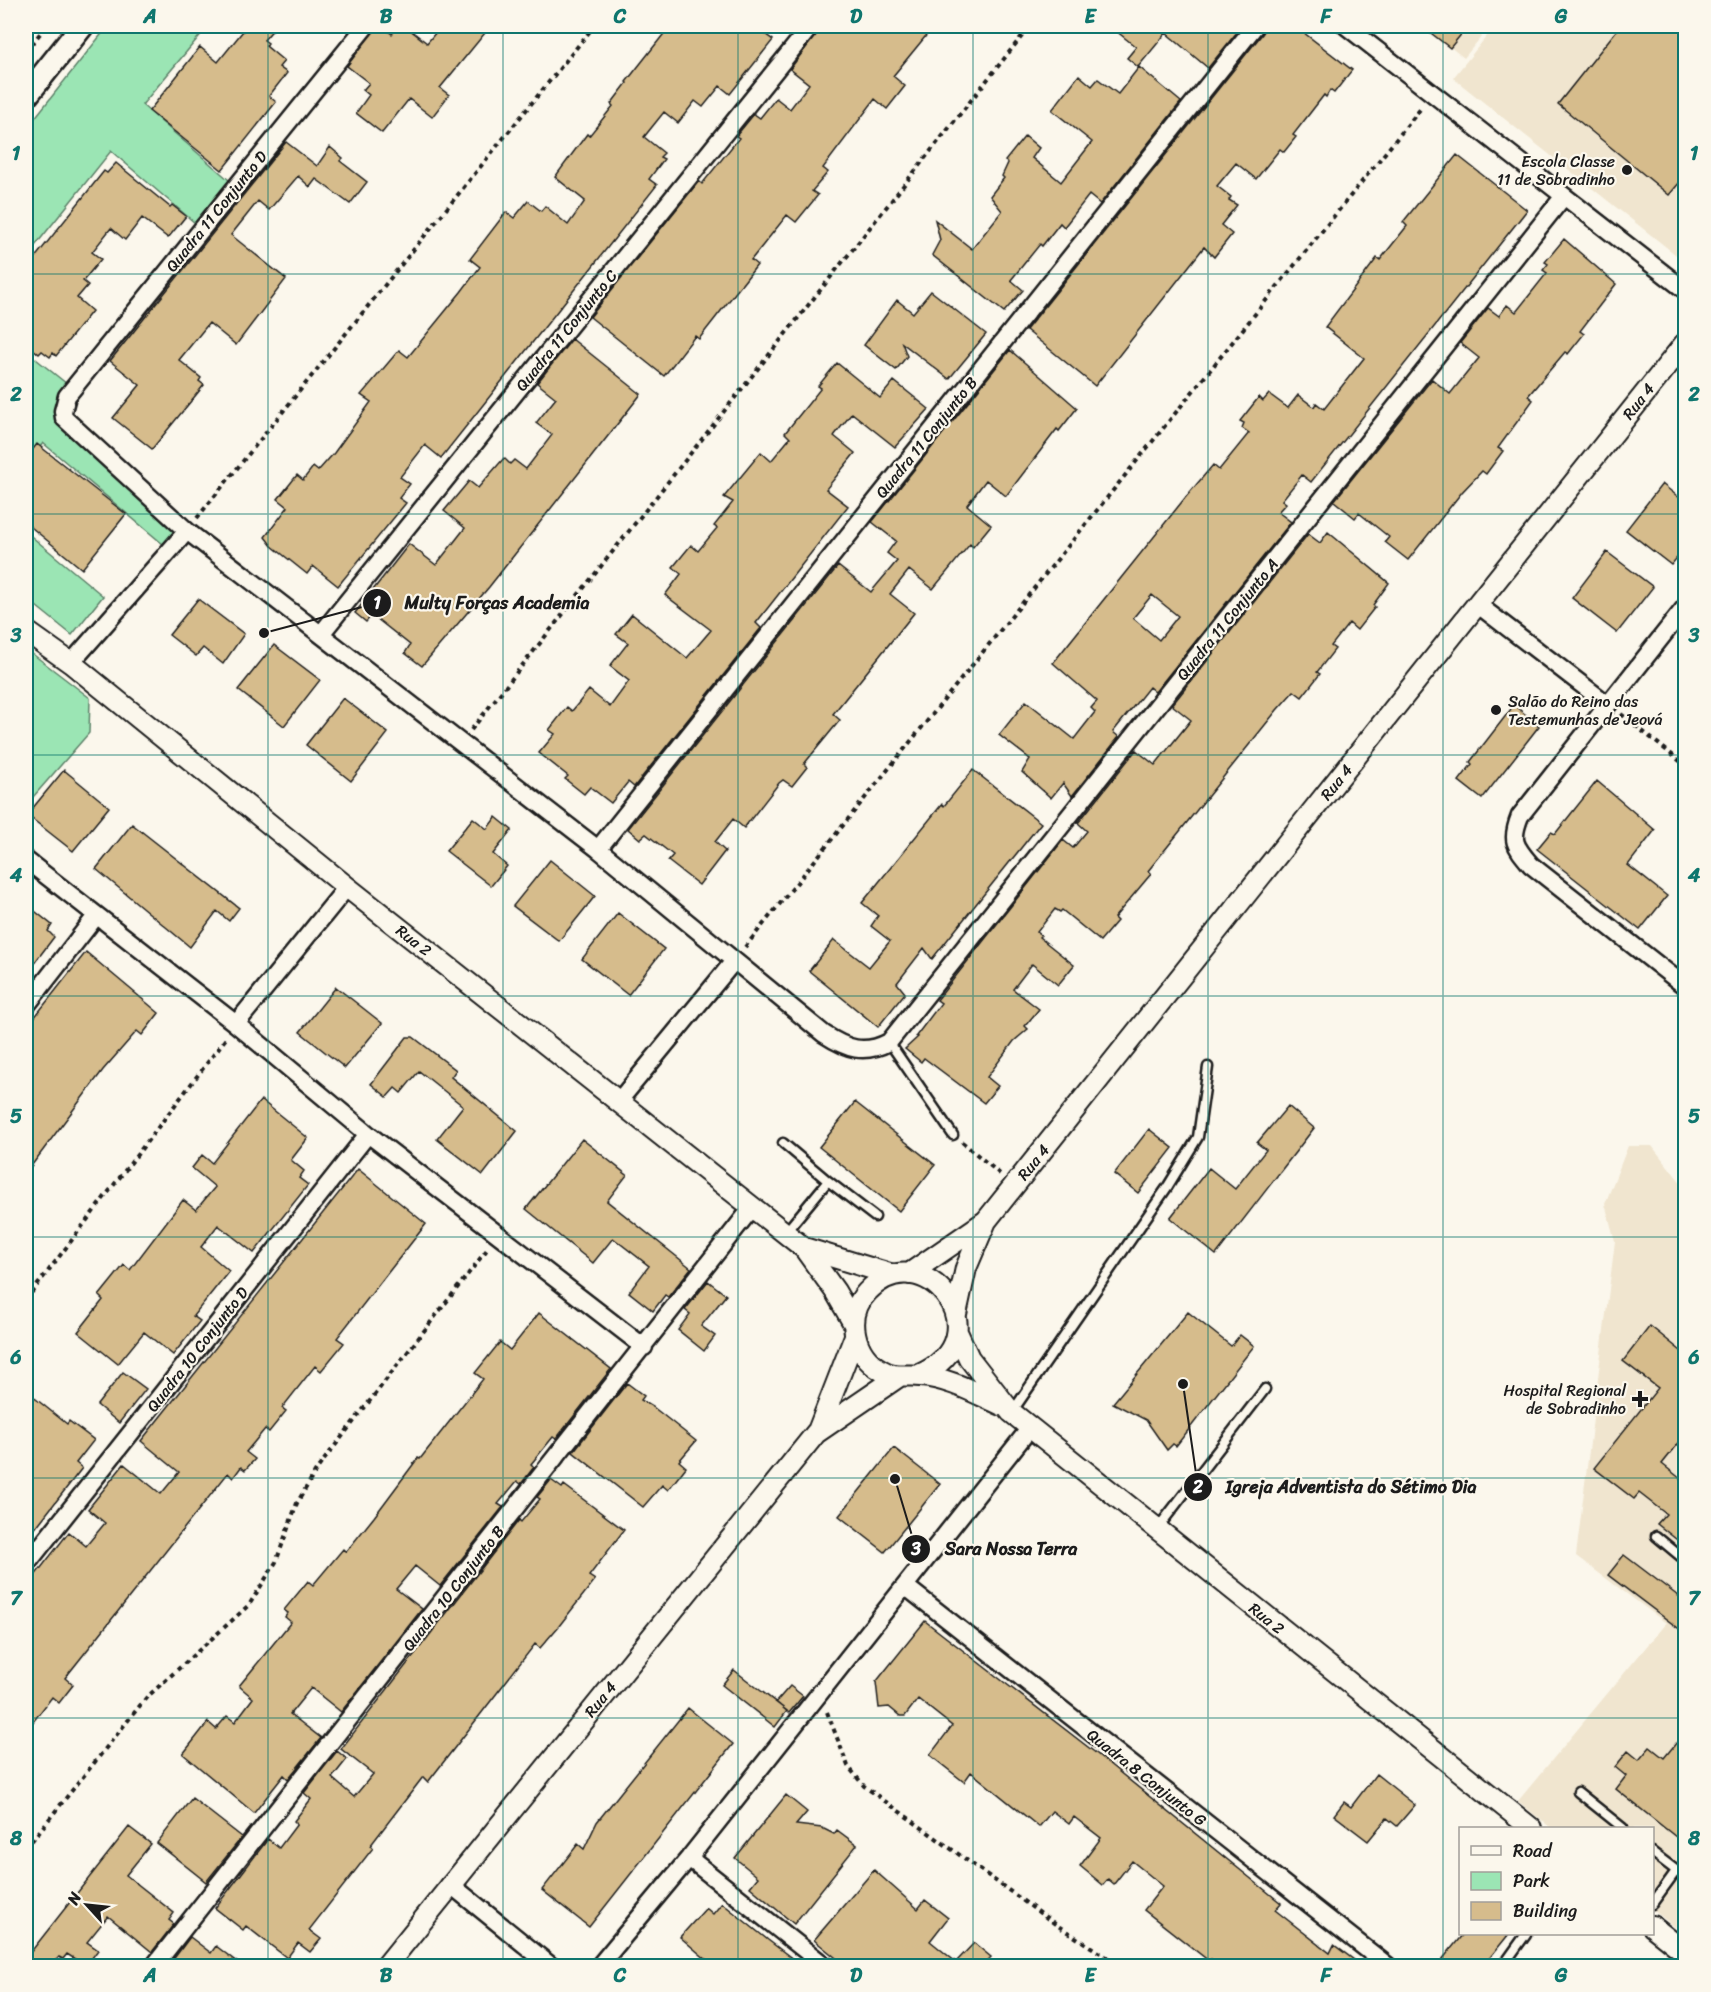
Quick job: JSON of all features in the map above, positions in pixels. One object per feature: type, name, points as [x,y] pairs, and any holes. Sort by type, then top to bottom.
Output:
[{"type":"main road","points":[[26,96],[82,26]]},
{"type":"street","name":"Quadra 11 Conjunto D","points":[[187,531],[69,425],[63,411],[67,396],[366,26]]},
{"type":"street","name":"Quadra 11 Conjunto C","points":[[321,634],[811,26]]},
{"type":"street","name":"Quadra 11 Conjunto B","points":[[598,849],[1255,26]]},
{"type":"street","points":[[1346,26],[1431,95],[1686,291]]},
{"type":"street","name":"Quadra 11 Conjunto A","points":[[889,1042],[1564,196]]},
{"type":"street","name":"Rua 4","points":[[986,1221],[1686,342]]},
{"type":"street","points":[[71,663],[187,531],[598,849],[824,1034],[845,1047],[860,1050],[875,1049],[889,1042]]},
{"type":"street","points":[[1477,604],[1607,704]]},
{"type":"street","points":[[1686,606],[1520,816],[1514,831],[1514,842],[1531,865],[1686,987]]},
{"type":"street","name":"Rua 2","points":[[26,630],[71,663],[347,887],[751,1209],[804,1248]]},
{"type":"street","points":[[26,860],[236,1024],[368,1134],[644,1347]]},
{"type":"street","points":[[236,1024],[347,887]]},
{"type":"street","points":[[26,1006],[96,916]]},
{"type":"street","points":[[618,1102],[734,961]]},
{"type":"street","name":"Quadra 10 Conjunto D","points":[[26,1565],[368,1134]]},
{"type":"street","name":"Quadra 10 Conjunto B","points":[[154,1966],[751,1209]]},
{"type":"street","points":[[816,1433],[855,1330],[857,1308],[865,1293],[878,1282],[901,1274],[986,1221]]},
{"type":"street","points":[[804,1248],[835,1291],[855,1330],[860,1351],[870,1363],[883,1372],[897,1377],[920,1375],[933,1369],[945,1359],[956,1323],[966,1268],[986,1221]]},
{"type":"street","points":[[804,1248],[901,1274],[925,1277],[939,1286],[950,1299],[969,1358],[1008,1409]]},
{"type":"street","points":[[920,1375],[955,1385],[1008,1409]]},
{"type":"street","points":[[816,1433],[897,1377]]},
{"type":"street","name":"Rua 2","points":[[1008,1409],[1530,1827]]},
{"type":"street","points":[[599,1966],[689,1858],[1030,1428]]},
{"type":"street","name":"Rua 4","points":[[386,1966],[816,1433]]},
{"type":"street","name":"Quadra 8 Conjunto G","points":[[905,1586],[1389,1966]]},
{"type":"street","points":[[689,1858],[825,1966]]},
{"type":"street","points":[[450,1884],[551,1966]]},
{"type":"street","points":[[1654,1927],[1686,1953]]},
{"type":"lane","points":[[889,1042],[953,1135]]},
{"type":"lane","points":[[1008,1409],[1168,1186],[1198,1137],[1208,1067]]},
{"type":"lane","points":[[783,1143],[875,1218]]},
{"type":"lane","points":[[784,1233],[828,1180]]},
{"type":"lane","points":[[1156,1529],[1187,1493],[1265,1389]]},
{"type":"lane","points":[[1656,1536],[1686,1561]]},
{"type":"lane","points":[[1578,1792],[1622,1827]]},
{"type":"lane","points":[[1654,1853],[1686,1878]]},
{"type":"lane","points":[[1654,1903],[1676,1871]]},
{"type":"lane","points":[[1503,1966],[1525,1935]]},
{"type":"path","points":[[26,51],[46,26]]},
{"type":"path","points":[[187,531],[594,26]]},
{"type":"path","points":[[461,743],[1030,26]]},
{"type":"path","points":[[734,961],[1431,95]]},
{"type":"path","points":[[1607,704],[1686,766]]},
{"type":"path","points":[[26,1300],[236,1024]]},
{"type":"path","points":[[953,1135],[1014,1186]]},
{"type":"path","points":[[26,1848],[146,1698],[249,1605],[276,1562],[297,1503],[317,1469],[499,1235]]},
{"type":"path","points":[[818,1695],[848,1766],[864,1786],[1058,1926],[1121,1966]]},
{"type":"shaded area","points":[[1424,26],[1490,26],[1464,58]]},
{"type":"shaded area","name":"Escola Classe 11 de Sobradinho","points":[[1495,26],[1685,26],[1685,262],[1453,78]]},
{"type":"shaded area","name":"Hospital Regional de Sobradinho","points":[[1628,1146],[1652,1146],[1686,1189],[1685,1935],[1654,1911],[1654,1827],[1550,1827],[1518,1801],[1666,1623],[1576,1556],[1615,1241],[1605,1204]]},
{"type":"green space","points":[[108,26],[208,26],[142,105],[236,186],[202,229],[111,151],[26,257],[26,129]]},
{"type":"green space","points":[[26,351],[67,384],[63,411],[187,531],[170,550],[43,443],[26,465]]},
{"type":"green space","points":[[26,532],[103,596],[72,635],[26,598]]},
{"type":"green space","points":[[26,649],[90,698],[89,733],[26,805]]},
{"type":"building","points":[[247,26],[276,26],[264,40],[268,43],[266,46],[284,61],[279,67],[287,73],[269,96],[276,102],[222,170],[149,111],[200,47],[218,62]]},
{"type":"building","points":[[377,26],[381,26],[392,34],[398,26],[405,26],[427,43],[441,26],[475,26],[485,33],[440,88],[449,95],[432,117],[409,99],[382,133],[356,113],[369,95],[363,90],[369,83],[347,66]]},
{"type":"building","points":[[670,26],[754,26],[773,40],[730,94],[720,86],[703,107],[695,101],[678,123],[664,112],[644,137],[664,153],[660,157],[664,159],[649,179],[657,185],[441,458],[425,445],[400,477],[410,484],[399,498],[406,503],[338,586],[313,566],[307,574],[272,546],[265,537],[288,507],[278,499],[297,475],[303,480],[313,467],[318,471],[334,453],[371,402],[361,395],[399,350],[408,357],[461,292],[480,267],[470,259],[506,212],[514,218],[528,201],[541,211],[545,206],[568,225],[585,201],[555,177],[587,134],[589,136],[613,106],[611,104],[626,82]]},
{"type":"building","points":[[822,26],[934,26],[893,76],[905,86],[887,109],[875,99],[823,168],[828,172],[812,191],[818,195],[796,222],[787,215],[751,260],[757,265],[699,339],[695,336],[664,376],[590,317],[699,181],[702,184],[739,138],[736,136],[754,114],[760,118],[776,98],[790,109],[809,84],[790,69]]},
{"type":"building","points":[[1110,26],[1242,26],[1208,68],[1166,33],[1138,67],[1127,58],[1136,47]]},
{"type":"building","points":[[1265,26],[1295,26],[1352,70],[1334,93],[1330,90],[1326,97],[1324,95],[1293,135],[1296,137],[1284,152],[1280,149],[1256,179],[1236,163],[1217,186],[1231,197],[1229,200],[1237,205],[1221,225],[1232,234],[1214,257],[1204,247],[1095,386],[1026,330],[1263,33]]},
{"type":"building","points":[[1422,26],[1468,26],[1450,48]]},
{"type":"building","points":[[1620,26],[1686,26],[1686,175],[1669,195],[1558,104]]},
{"type":"building","points":[[1139,67],[1181,102],[1100,204],[1089,195],[1064,227],[1060,223],[1042,246],[1040,244],[1011,280],[1023,290],[1004,312],[932,255],[940,240],[935,220],[972,249],[1002,211],[990,196],[1004,178],[1002,176],[1008,163],[1005,161],[1025,136],[1039,148],[1032,158],[1061,182],[1092,142],[1052,110],[1079,75],[1092,86],[1098,79],[1118,94]]},
{"type":"building","points":[[286,142],[317,166],[330,147],[343,158],[340,161],[367,182],[350,204],[316,179],[310,187],[298,176],[269,210],[258,201],[231,235],[286,279],[236,345],[209,323],[179,360],[201,378],[199,381],[204,385],[152,449],[113,418],[140,385],[110,361]]},
{"type":"building","points":[[1457,155],[1527,210],[1311,482],[1302,475],[1282,500],[1286,503],[1278,512],[1291,522],[1155,692],[1149,687],[1113,732],[1119,737],[1072,796],[1063,783],[1051,798],[1022,772],[1030,759],[999,735],[1026,701],[1074,739],[1095,712],[1091,708],[1097,701],[1053,663],[1213,465],[1219,470],[1249,433],[1242,428],[1244,423],[1240,421],[1259,397],[1263,401],[1269,394],[1288,408],[1298,395],[1314,407],[1316,403],[1324,409],[1364,358],[1325,327],[1377,258],[1380,260],[1407,226],[1403,222]],"holes":[[[1152,595],[1178,616],[1159,640],[1133,618]]]},
{"type":"building","points":[[116,163],[170,207],[172,205],[186,216],[168,238],[142,218],[125,240],[111,228],[92,252],[101,259],[83,281],[88,285],[77,298],[92,311],[56,356],[53,353],[50,357],[42,351],[39,354],[26,343],[26,269],[104,171],[107,173]]},
{"type":"building","points":[[1564,239],[1616,284],[1580,331],[1584,334],[1568,354],[1565,352],[1528,396],[1533,400],[1498,448],[1503,451],[1486,474],[1482,471],[1462,492],[1408,560],[1385,542],[1389,537],[1359,513],[1355,518],[1334,501],[1432,379],[1450,394],[1479,358],[1460,343],[1488,308],[1499,316],[1507,305],[1516,312],[1547,273],[1543,270],[1548,264],[1545,262]]},
{"type":"building","points":[[931,291],[986,334],[949,379],[902,343],[907,356],[896,370],[864,345],[897,300],[913,313]]},
{"type":"building","points":[[572,339],[641,394],[489,587],[422,666],[405,653],[410,645],[372,615],[366,622],[355,613],[409,544],[436,565],[465,528],[444,511],[469,481],[478,488],[504,458],[510,464],[514,460],[526,469],[552,435],[536,423],[556,398],[537,383]]},
{"type":"building","points":[[1010,350],[1077,408],[1059,431],[1057,429],[1006,496],[986,480],[967,505],[991,525],[973,547],[970,544],[933,589],[909,570],[890,594],[914,613],[833,714],[840,720],[804,764],[807,767],[792,786],[783,780],[779,783],[744,828],[733,819],[715,842],[725,851],[699,885],[668,861],[673,855],[646,834],[640,839],[628,829],[838,566],[871,592],[897,561],[887,553],[896,541],[872,522]]},
{"type":"building","points":[[837,363],[880,398],[894,381],[929,409],[895,447],[852,413],[834,436],[855,453],[826,489],[848,506],[756,623],[761,628],[634,787],[628,782],[611,803],[590,787],[584,794],[565,779],[568,776],[539,753],[555,734],[549,730],[567,707],[572,711],[589,690],[610,707],[629,681],[610,666],[628,643],[616,634],[632,614],[687,658],[711,630],[665,595],[681,574],[673,567],[691,545],[698,551],[717,528],[714,526],[733,502],[724,497],[761,452],[771,461],[790,438],[785,433],[821,388],[818,386]]},
{"type":"building","points":[[37,444],[126,514],[82,569],[26,523],[26,458]]},
{"type":"building","points":[[1662,484],[1686,503],[1686,547],[1671,565],[1626,530]]},
{"type":"building","points":[[1328,532],[1389,583],[1373,605],[1375,607],[1357,630],[1349,623],[1331,646],[1335,649],[1317,672],[1320,674],[1302,697],[1294,691],[1277,710],[1148,871],[1151,874],[1114,918],[1117,921],[1100,941],[1062,910],[1060,912],[1055,909],[1037,932],[1041,935],[1039,937],[1074,965],[1058,985],[1032,964],[1013,989],[1039,1009],[1025,1026],[1028,1029],[1014,1041],[987,1077],[998,1086],[984,1103],[924,1058],[921,1062],[905,1049],[918,1037],[916,1036],[941,1003],[937,1000],[1063,840],[1073,848],[1087,831],[1078,823],[1136,750],[1155,765],[1191,720],[1172,705],[1308,534],[1320,543]]},
{"type":"building","points":[[1607,552],[1653,587],[1617,633],[1572,598]]},
{"type":"building","points":[[198,599],[244,634],[223,664],[203,648],[196,656],[169,635]]},
{"type":"building","points":[[274,645],[320,680],[284,726],[238,690]]},
{"type":"building","points":[[343,698],[388,733],[351,781],[306,745]]},
{"type":"building","points":[[1514,705],[1539,726],[1482,799],[1459,781],[1472,764],[1470,762]]},
{"type":"building","points":[[64,770],[109,807],[73,851],[27,815]]},
{"type":"building","points":[[973,770],[1041,823],[932,959],[924,948],[897,983],[905,993],[878,1027],[809,971],[834,940],[869,967],[890,941],[871,926],[878,916],[862,903],[942,804],[944,806]]},
{"type":"building","points":[[1597,781],[1655,830],[1628,865],[1667,896],[1640,930],[1537,849],[1551,832],[1555,834]]},
{"type":"building","points":[[496,817],[512,830],[493,854],[507,866],[491,886],[446,851],[473,818],[487,829]]},
{"type":"building","points":[[132,824],[239,908],[229,921],[217,911],[190,947],[96,869]]},
{"type":"building","points":[[550,860],[595,896],[559,941],[513,906]]},
{"type":"building","points":[[26,904],[52,925],[48,931],[54,937],[26,974]]},
{"type":"building","points":[[618,913],[664,949],[628,995],[582,959]]},
{"type":"building","points":[[86,952],[159,1013],[142,1035],[137,1031],[103,1070],[26,1173],[26,1028]]},
{"type":"building","points":[[336,987],[382,1023],[345,1068],[300,1032]]},
{"type":"building","points":[[407,1037],[413,1037],[456,1070],[451,1077],[517,1131],[483,1175],[437,1139],[463,1106],[419,1071],[401,1093],[395,1088],[387,1097],[371,1084]]},
{"type":"building","points":[[261,1100],[308,1138],[291,1160],[304,1171],[299,1178],[308,1185],[254,1253],[218,1225],[201,1247],[229,1271],[193,1316],[200,1321],[173,1355],[144,1332],[118,1364],[78,1332],[103,1300],[99,1296],[124,1265],[130,1270],[183,1200],[196,1210],[215,1187],[192,1168],[202,1155],[212,1163]]},
{"type":"building","points":[[855,1102],[935,1165],[899,1211],[819,1147]]},
{"type":"building","points":[[1288,1106],[1314,1128],[1216,1255],[1170,1218],[1209,1168],[1235,1189],[1266,1150],[1257,1143]]},
{"type":"building","points":[[1149,1129],[1173,1148],[1138,1193],[1114,1174]]},
{"type":"building","points":[[582,1139],[627,1175],[607,1201],[691,1268],[668,1297],[665,1295],[653,1311],[629,1292],[649,1266],[613,1238],[593,1263],[526,1209]]},
{"type":"building","points":[[358,1169],[426,1224],[337,1338],[344,1343],[321,1371],[315,1366],[282,1408],[286,1411],[269,1432],[265,1429],[246,1452],[255,1459],[245,1470],[241,1467],[233,1478],[228,1473],[65,1678],[73,1685],[59,1703],[52,1697],[26,1731],[26,1587],[69,1532],[86,1546],[105,1523],[88,1509],[124,1464],[161,1494],[179,1472],[141,1441]]},
{"type":"building","points":[[708,1281],[726,1295],[701,1326],[715,1336],[704,1351],[678,1330],[690,1314],[685,1310]]},
{"type":"building","points":[[1188,1312],[1231,1346],[1240,1335],[1254,1346],[1176,1446],[1173,1444],[1167,1450],[1146,1420],[1113,1403]]},
{"type":"building","points":[[539,1313],[611,1369],[556,1439],[553,1437],[531,1464],[534,1467],[521,1484],[517,1481],[498,1504],[503,1507],[440,1586],[415,1566],[396,1589],[422,1609],[341,1712],[311,1688],[290,1714],[321,1738],[288,1779],[284,1775],[254,1813],[183,1754],[208,1722],[216,1729],[227,1716],[235,1722],[253,1698],[239,1686],[291,1622],[285,1617],[288,1613],[284,1610],[308,1581],[313,1585],[343,1549],[346,1552],[418,1458],[420,1459],[483,1379],[475,1373],[500,1342],[510,1350]]},
{"type":"building","points":[[1650,1326],[1686,1355],[1686,1434],[1662,1464],[1686,1483],[1686,1547],[1657,1524],[1666,1514],[1639,1493],[1634,1499],[1594,1468],[1658,1388],[1623,1361]]},
{"type":"building","points":[[123,1372],[146,1389],[119,1423],[97,1405]]},
{"type":"building","points":[[627,1383],[644,1396],[641,1400],[696,1441],[679,1461],[686,1467],[668,1490],[662,1485],[643,1507],[573,1452]]},
{"type":"building","points":[[26,1391],[67,1424],[69,1421],[94,1440],[76,1463],[82,1468],[26,1540]]},
{"type":"building","points":[[894,1448],[940,1484],[885,1552],[839,1516]]},
{"type":"building","points":[[551,1480],[562,1488],[564,1485],[624,1530],[589,1576],[595,1580],[559,1626],[540,1648],[535,1644],[428,1782],[423,1777],[370,1846],[373,1848],[309,1930],[321,1939],[310,1952],[298,1943],[287,1958],[246,1926],[243,1930],[215,1908],[268,1839],[279,1848],[297,1824],[294,1821],[311,1799],[304,1793],[337,1751],[347,1759],[332,1778],[354,1797],[373,1774],[341,1749],[519,1520],[521,1522],[540,1499],[537,1497]]},
{"type":"building","points":[[1624,1555],[1686,1602],[1686,1634],[1608,1575]]},
{"type":"building","points":[[925,1621],[1097,1754],[1281,1903],[1275,1910],[1330,1953],[1334,1945],[1362,1966],[1221,1966],[1211,1959],[1209,1961],[1144,1910],[1163,1886],[1132,1861],[1114,1884],[1108,1879],[1103,1885],[1080,1866],[1101,1838],[1074,1817],[1069,1824],[1052,1811],[1039,1827],[971,1772],[964,1782],[930,1755],[952,1726],[918,1699],[905,1716],[900,1716],[889,1707],[879,1708],[876,1682]]},
{"type":"building","points":[[734,1670],[787,1711],[775,1727],[722,1685]]},
{"type":"building","points":[[790,1686],[803,1696],[789,1713],[776,1702]]},
{"type":"building","points":[[688,1708],[733,1744],[589,1927],[542,1890],[578,1844],[584,1849],[597,1822]]},
{"type":"building","points":[[1686,1731],[1686,1845],[1616,1789],[1626,1776],[1615,1767],[1628,1751],[1639,1760],[1650,1747],[1664,1758]]},
{"type":"building","points":[[1376,1774],[1415,1805],[1397,1826],[1387,1818],[1368,1841],[1334,1815],[1344,1802],[1351,1807]]},
{"type":"building","points":[[786,1795],[807,1812],[796,1825],[822,1828],[834,1834],[837,1830],[857,1845],[794,1924],[750,1887],[758,1877],[735,1858]]},
{"type":"building","points":[[192,1798],[242,1837],[251,1826],[206,1882],[157,1843]]},
{"type":"building","points":[[129,1827],[151,1844],[126,1875],[174,1913],[169,1920],[174,1924],[152,1952],[108,1916],[87,1942],[98,1950],[86,1966],[67,1954],[63,1959],[59,1957],[51,1966],[26,1966],[26,1958]]},
{"type":"building","points":[[874,1870],[918,1909],[925,1900],[948,1918],[930,1941],[956,1962],[974,1943],[991,1957],[983,1966],[846,1966],[814,1940]]},
{"type":"building","points":[[722,1903],[802,1966],[714,1966],[680,1937],[706,1908],[713,1914]]},
{"type":"building","points":[[1462,1935],[1508,1935],[1483,1966],[1437,1966]]},
{"type":"building","points":[[190,1937],[211,1953],[216,1946],[242,1966],[169,1965]]},
{"type":"place","name":"Escola Classe 11 de Sobradinho","points":[[1627,170]]},
{"type":"place","name":"Multy Forças Academia","points":[[264,633]]},
{"type":"place","name":"Salão do Reino das Testemunhas de Jeová","points":[[1496,710]]},
{"type":"place","name":"Igreja Adventista do Sétimo Dia","points":[[1183,1384]]},
{"type":"place","name":"Hospital Regional de Sobradinho","points":[[1640,1399]]},
{"type":"place","name":"Sara Nossa Terra","points":[[895,1479]]}]
